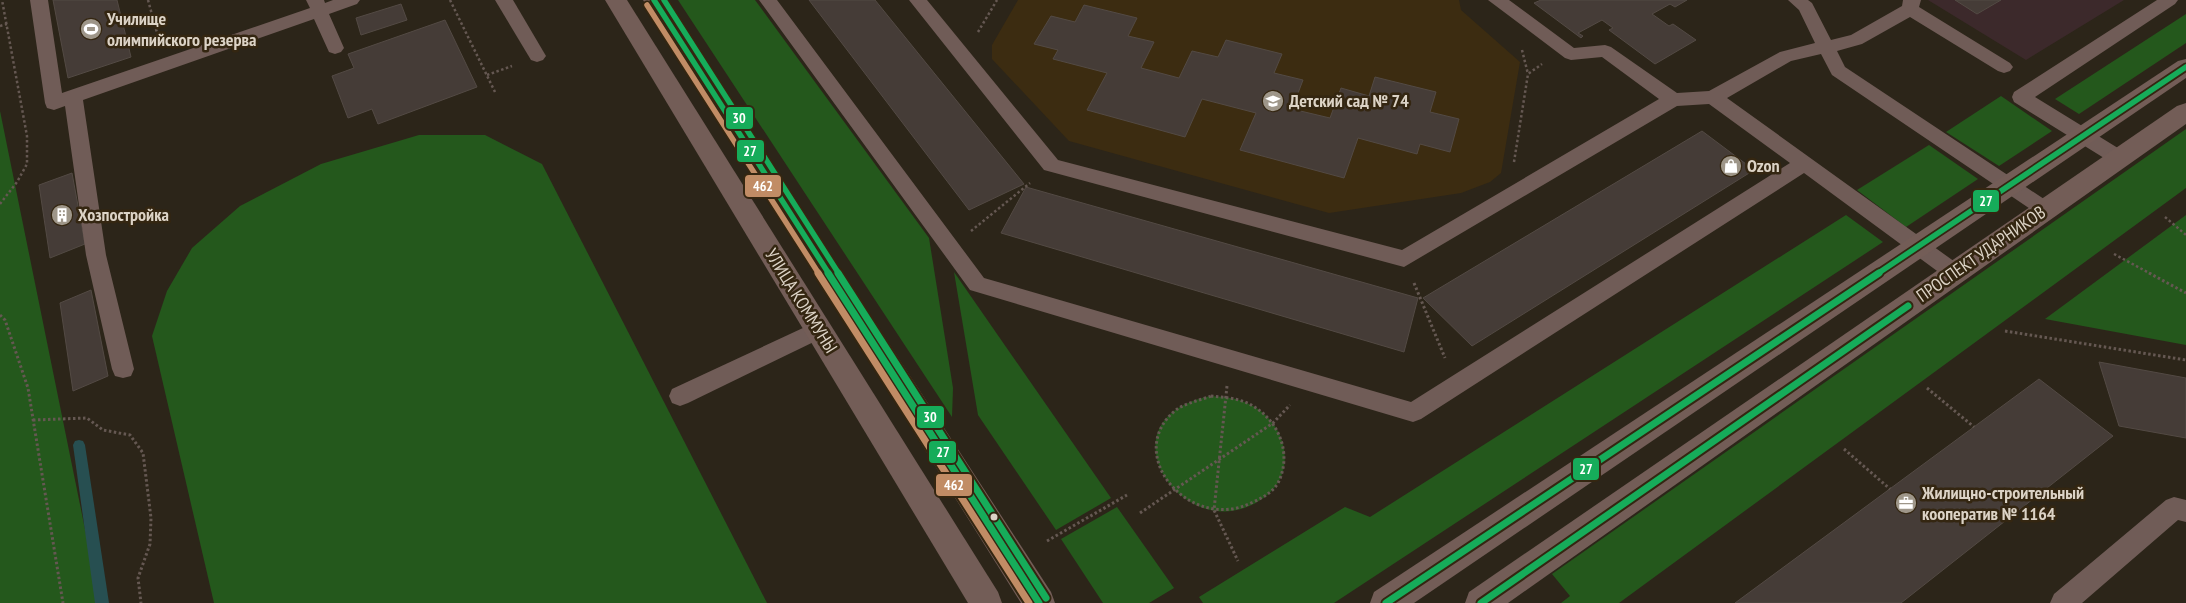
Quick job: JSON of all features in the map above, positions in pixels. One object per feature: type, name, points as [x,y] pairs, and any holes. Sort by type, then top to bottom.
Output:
[{"type":"street","name":"УЛИЦА КОММУНЫ","points":[[616,0],[986,603]]},
{"type":"street","points":[[654,0],[1039,603]]},
{"type":"street","points":[[1386,603],[2186,67]]},
{"type":"street","name":"ПРОСПЕКТ УДАРНИКОВ","points":[[1481,603],[2186,112]]},
{"type":"lane","points":[[39,0],[54,103],[166,64],[318,5],[351,0]]},
{"type":"lane","points":[[504,0],[537,56]]},
{"type":"lane","points":[[768,0],[977,284],[1414,412],[1805,163]]},
{"type":"lane","points":[[918,0],[1051,164],[1404,259],[1673,100],[1713,97],[1786,56],[1856,40],[1911,5],[2004,67]]},
{"type":"lane","points":[[1497,0],[1571,54],[1605,51],[1673,100]]},
{"type":"lane","points":[[1797,0],[1806,7],[1838,71],[2046,210]]},
{"type":"lane","points":[[2119,158],[2021,97],[2169,0]]},
{"type":"lane","points":[[318,5],[335,48]]},
{"type":"lane","points":[[73,96],[96,255],[123,369]]},
{"type":"lane","points":[[1713,97],[1955,273]]},
{"type":"lane","points":[[680,396],[818,330]]},
{"type":"lane","points":[[2063,603],[2174,508],[2186,511]]},
{"type":"path","points":[[0,204],[17,182],[27,164],[27,136],[2,0]]},
{"type":"path","points":[[148,0],[166,64]]},
{"type":"path","points":[[450,0],[495,92]]},
{"type":"path","points":[[964,56],[997,0]]},
{"type":"path","points":[[0,26],[7,24]]},
{"type":"path","points":[[1508,197],[1528,74],[1548,60],[1571,54]]},
{"type":"path","points":[[951,249],[1051,164]]},
{"type":"path","points":[[2165,217],[2186,234]]},
{"type":"path","points":[[2114,254],[2186,293]]},
{"type":"path","points":[[1404,259],[1456,386]]},
{"type":"path","points":[[0,315],[5,320],[28,388],[63,603]]},
{"type":"path","points":[[2005,331],[2186,360]]},
{"type":"path","points":[[1233,359],[1225,397],[1214,510],[1238,561]]},
{"type":"path","points":[[1140,513],[1174,492],[1273,423],[1311,382]]},
{"type":"path","points":[[1927,388],[1974,427]]},
{"type":"path","points":[[1211,396],[1225,397],[1252,405],[1273,423],[1284,447],[1283,472],[1277,484],[1257,502],[1244,508],[1214,510],[1186,500],[1174,492],[1159,469],[1155,456],[1159,431],[1173,411],[1185,404],[1211,396]]},
{"type":"path","points":[[33,420],[87,418],[103,430],[130,435],[142,453],[151,518],[150,544],[138,578],[140,603]]},
{"type":"path","points":[[1844,449],[1890,489]]},
{"type":"path","points":[[1047,541],[1128,495]]},
{"type":"shaded area","name":"Детский сад № 74","points":[[1018,0],[1459,0],[1461,10],[1520,62],[1501,173],[1490,182],[1461,193],[1329,213],[1069,141],[992,59],[992,45]]},
{"type":"shaded area","points":[[1928,0],[2124,0],[2026,60]]},
{"type":"green space","points":[[678,0],[755,0],[929,238],[953,388],[952,417]]},
{"type":"green space","points":[[2186,14],[2186,43],[2079,114],[2055,99]]},
{"type":"green space","points":[[2001,96],[2052,131],[1999,166],[1946,132]]},
{"type":"green space","points":[[0,111],[100,603],[0,603]]},
{"type":"green space","points":[[2186,129],[2186,188],[1619,603],[1561,603],[1570,596],[1552,574]]},
{"type":"green space","points":[[419,135],[485,135],[542,164],[767,603],[214,603],[152,336],[167,291],[192,248],[240,206],[321,164]]},
{"type":"green space","points":[[1929,145],[1978,179],[1906,227],[1857,190]]},
{"type":"green space","points":[[1846,215],[1883,242],[1334,603],[1203,603],[1199,597],[1345,507],[1370,517]]},
{"type":"green space","points":[[2186,215],[2186,345],[2045,319]]},
{"type":"green space","points":[[954,272],[1111,498],[1056,530],[978,415]]},
{"type":"green space","points":[[1211,396],[1241,401],[1263,413],[1279,434],[1284,447],[1285,460],[1282,473],[1276,485],[1266,496],[1236,510],[1208,509],[1183,497],[1165,478],[1156,454],[1159,430],[1176,409]]},
{"type":"green space","points":[[1117,507],[1174,588],[1149,603],[1103,603],[1061,539]]},
{"type":"building","name":"Училище олимпийского резерва","points":[[53,0],[117,0],[131,57],[68,78]]},
{"type":"building","points":[[809,0],[875,0],[1024,184],[969,210]]},
{"type":"building","points":[[1541,0],[1687,0],[1675,7],[1670,4],[1652,14],[1669,26],[1673,24],[1696,40],[1655,64],[1609,30],[1613,28],[1602,20],[1578,33],[1583,36],[1581,38],[1534,3]]},
{"type":"building","points":[[1955,0],[2001,0],[1977,14]]},
{"type":"building","points":[[401,4],[407,20],[361,35],[356,18]]},
{"type":"building","points":[[1084,5],[1137,18],[1128,36],[1154,42],[1141,68],[1179,78],[1192,51],[1218,57],[1226,40],[1282,54],[1274,73],[1303,80],[1292,109],[1330,118],[1341,88],[1369,96],[1375,77],[1436,92],[1430,112],[1459,119],[1450,152],[1420,144],[1417,154],[1358,138],[1344,178],[1240,150],[1256,113],[1202,99],[1185,137],[1087,110],[1107,73],[1053,59],[1058,50],[1034,44],[1051,16],[1075,22]]},
{"type":"building","points":[[445,20],[477,87],[378,124],[372,109],[348,118],[332,76],[354,68],[348,54]]},
{"type":"building","points":[[1702,131],[1754,170],[1472,346],[1423,298]]},
{"type":"building","name":"Хозпостройка","points":[[72,173],[85,244],[50,258],[39,185]]},
{"type":"building","points":[[1026,187],[1418,298],[1404,352],[1001,233]]},
{"type":"building","points":[[91,290],[108,376],[73,391],[60,303]]},
{"type":"building","points":[[2099,362],[2186,378],[2186,438],[2119,426]]},
{"type":"building","points":[[2039,379],[2113,436],[1901,603],[1735,603]]},
{"type":"waterway","points":[[79,445],[102,603]]},
{"type":"transit line","name":"27","points":[[654,0],[1039,603]]},
{"type":"transit line","name":"30","points":[[664,0],[1046,598]]},
{"type":"transit line","name":"462","points":[[647,5],[1029,603]]},
{"type":"transit line","name":"27","points":[[1386,603],[2186,67]]},
{"type":"transit line","name":"27","points":[[1481,603],[1908,306]]},
{"type":"place","name":"Училище олимпийского резерва","points":[[91,29]]},
{"type":"place","name":"Детский сад № 74","points":[[1273,101]]},
{"type":"place","name":"Ozon","points":[[1731,166]]},
{"type":"place","name":"Хозпостройка","points":[[62,215]]},
{"type":"place","name":"Жилищно-строительный кооператив № 1164","points":[[1906,503]]}]
